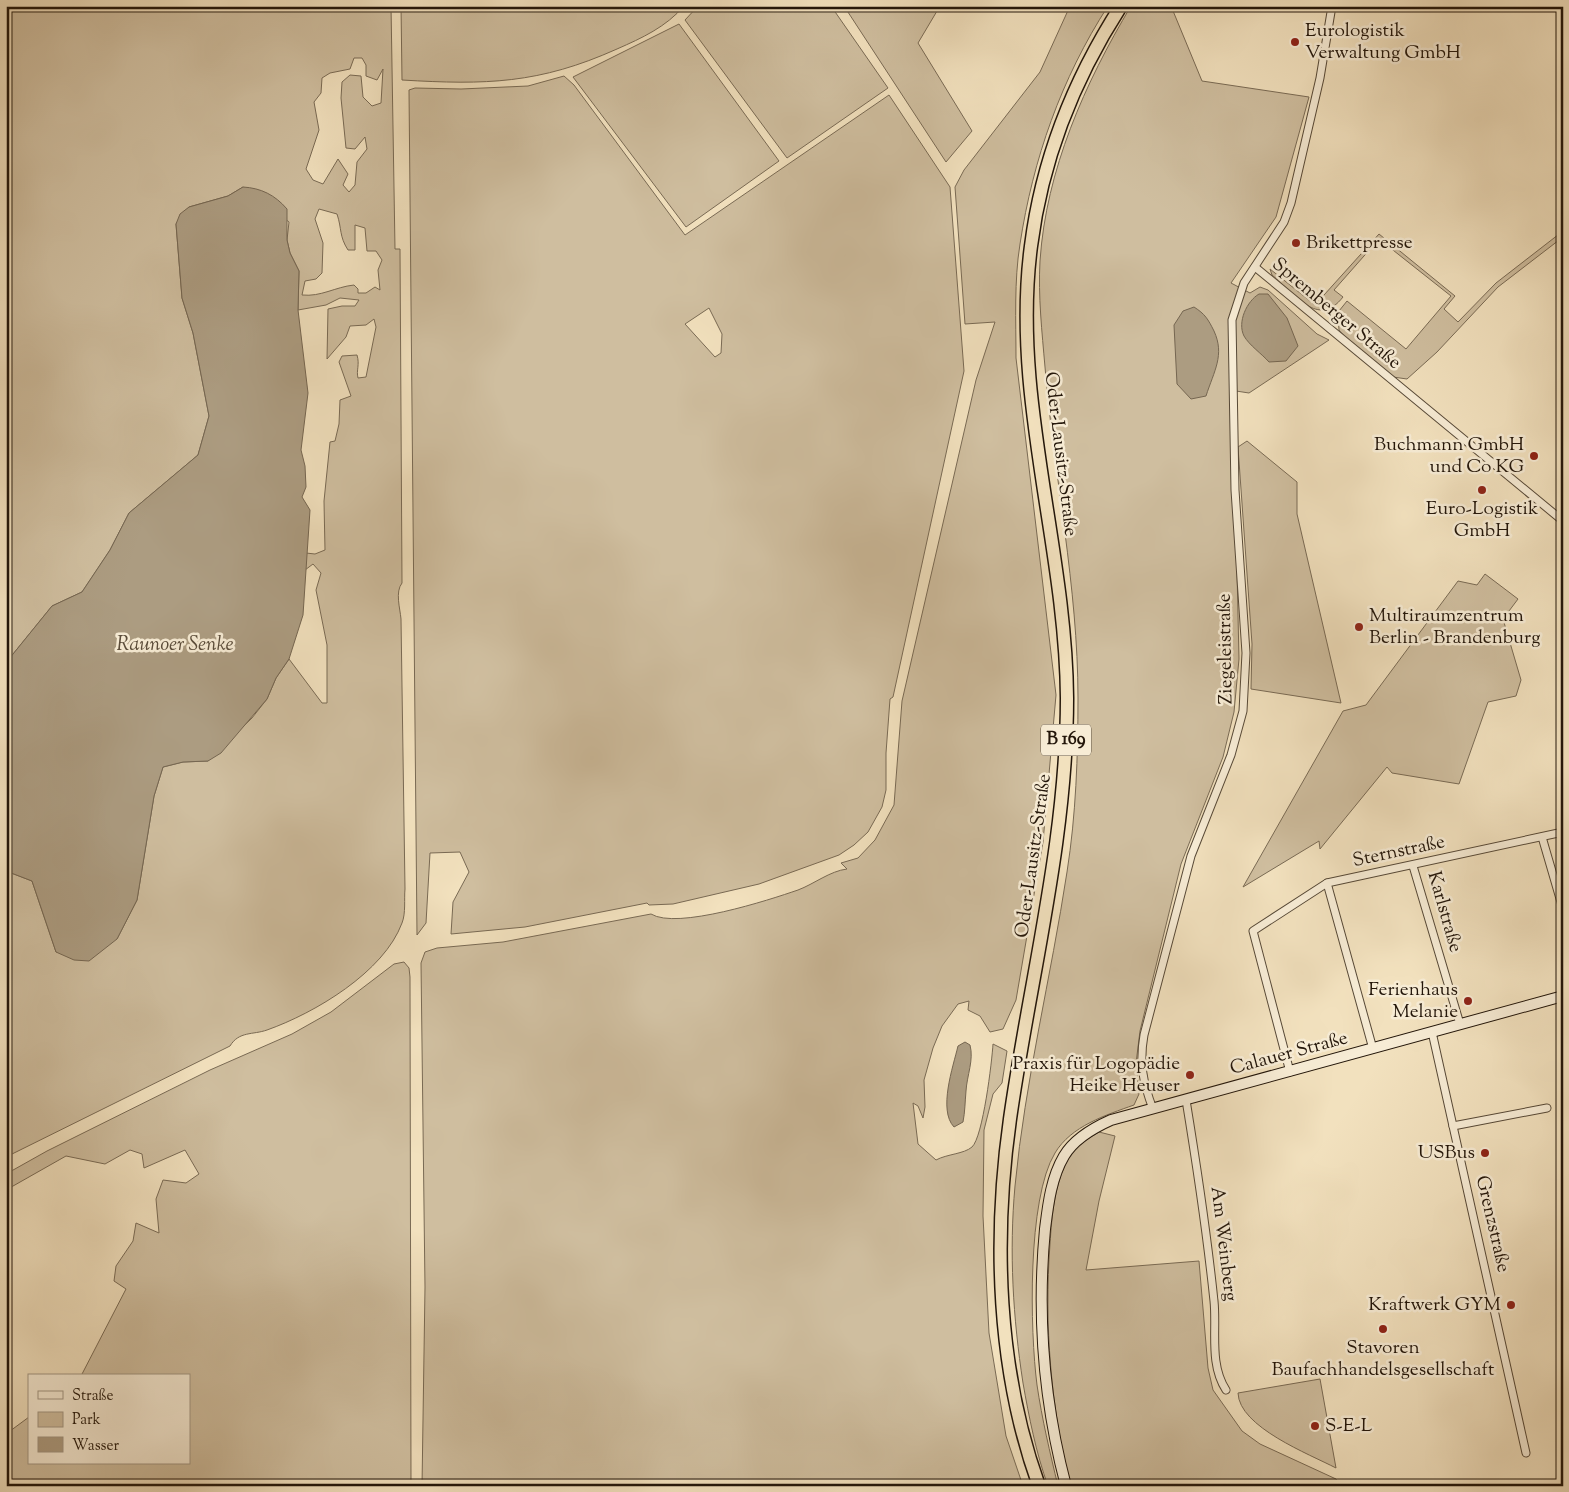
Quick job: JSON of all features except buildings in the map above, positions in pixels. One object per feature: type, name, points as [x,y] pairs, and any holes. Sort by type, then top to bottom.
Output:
[{"type":"highway","name":"Oder-Lausitz-Straße","points":[[1039,1486],[1016,1406],[1006,1341],[1000,1273],[1002,1196],[1010,1120],[1054,865],[1064,786],[1066,726],[1064,636],[1031,389],[1027,288],[1036,210],[1057,134],[1085,66],[1121,6]]},
{"type":"street","name":"Spremberger Straße","points":[[1332,6],[1320,78],[1291,203],[1284,222],[1255,267],[1563,521]]},
{"type":"street","name":"Ziegeleistraße","points":[[1152,1109],[1143,1083],[1141,1063],[1144,1035],[1191,856],[1231,755],[1243,711],[1246,653],[1235,490],[1232,320],[1244,283],[1255,267]]},
{"type":"street","name":"Sternstraße","points":[[1290,1072],[1254,931],[1327,883],[1414,866],[1563,832]]},
{"type":"street","points":[[1542,837],[1563,908]]},
{"type":"street","name":"Karlstraße","points":[[1414,866],[1460,1024]]},
{"type":"street","points":[[1327,883],[1373,1049]]},
{"type":"street","name":"Calauer Straße","points":[[1066,1486],[1052,1416],[1043,1332],[1044,1246],[1047,1210],[1054,1182],[1064,1155],[1085,1134],[1111,1120],[1563,996]]},
{"type":"street","name":"Grenzstraße","points":[[1432,1032],[1526,1453]]},
{"type":"street","name":"Am Weinberg","points":[[1186,1100],[1215,1303],[1216,1365],[1218,1376],[1226,1390]]},
{"type":"street","points":[[1453,1126],[1547,1108]]},
{"type":"green space","points":[[6,6],[391,6],[395,249],[400,249],[402,583],[398,595],[401,619],[405,889],[402,923],[393,941],[380,958],[364,974],[326,1002],[286,1023],[242,1036],[230,1046],[6,1157],[6,871],[32,881],[56,952],[117,939],[137,900],[154,796],[163,767],[183,762],[208,761],[252,718],[267,699],[276,678],[289,659],[322,703],[327,703],[327,645],[316,590],[321,573],[313,564],[305,570],[306,553],[315,554],[325,550],[324,501],[330,442],[335,441],[339,424],[340,400],[351,396],[339,362],[342,356],[357,355],[358,378],[366,377],[376,327],[374,319],[366,325],[350,326],[346,337],[327,359],[328,309],[355,306],[359,300],[340,298],[326,305],[298,310],[299,271],[290,253],[287,240],[289,222],[243,187],[228,196],[189,207],[176,224],[182,298],[193,333],[209,416],[198,455],[129,513],[110,550],[82,592],[52,606],[9,659],[6,680]],"holes":[[[354,58],[362,58],[366,65],[366,76],[377,80],[383,69],[381,103],[372,106],[363,97],[361,76],[350,75],[342,82],[341,98],[346,148],[355,149],[365,137],[367,149],[357,162],[355,185],[349,192],[343,185],[348,174],[338,159],[323,184],[313,180],[306,169],[319,130],[314,102],[321,93],[322,78],[330,73],[350,69]],[[319,209],[337,214],[342,236],[348,250],[355,250],[355,225],[365,228],[367,251],[376,251],[382,260],[378,270],[380,290],[375,287],[366,293],[358,293],[358,289],[354,285],[315,295],[302,295],[305,281],[316,279],[322,273],[323,243],[315,219]]]},
{"type":"green space","points":[[401,6],[684,6],[653,31],[589,61],[537,76],[512,80],[432,82],[402,80]]},
{"type":"green space","points":[[698,6],[831,6],[888,88],[787,158],[685,20]]},
{"type":"green space","points":[[844,6],[940,6],[918,43],[972,131],[946,162]]},
{"type":"green space","points":[[1070,6],[1108,6],[1076,62],[1051,120],[1041,151],[1026,212],[1018,258],[1016,287],[1016,358],[1056,695],[1043,842],[1016,1000],[1003,1029],[990,1032],[980,1016],[968,1010],[969,1001],[958,1004],[942,1026],[933,1048],[924,1080],[925,1107],[923,1118],[918,1106],[913,1103],[918,1144],[936,1160],[969,1149],[976,1140],[980,1129],[989,1081],[993,1044],[1007,1051],[1002,1083],[993,1094],[984,1130],[983,1216],[989,1333],[1006,1436],[1023,1486],[422,1486],[425,1287],[421,963],[425,952],[437,948],[503,942],[651,914],[664,918],[681,918],[723,912],[798,890],[834,872],[847,869],[841,863],[858,858],[875,840],[894,805],[902,701],[976,380],[995,322],[965,324],[955,187],[964,170],[1040,72]]},
{"type":"green space","points":[[1131,6],[1171,6],[1202,81],[1309,97],[1276,217],[1231,283],[1250,293],[1260,287],[1268,290],[1317,334],[1329,340],[1249,393],[1236,391],[1232,352],[1239,659],[1234,712],[1223,757],[1181,864],[1140,1031],[1136,1063],[1139,1094],[1134,1105],[1090,1123],[1070,1136],[1062,1144],[1055,1153],[1046,1174],[1039,1201],[1033,1266],[1033,1332],[1037,1385],[1058,1486],[1048,1486],[1033,1435],[1025,1396],[1014,1310],[1012,1235],[1015,1186],[1025,1107],[1061,911],[1073,829],[1078,742],[1078,698],[1077,656],[1070,573],[1049,408],[1043,341],[1040,261],[1050,194],[1070,128],[1098,66]]},
{"type":"green space","points":[[679,24],[779,161],[686,227],[573,77]]},
{"type":"green space","points":[[564,76],[574,85],[685,235],[889,95],[950,187],[964,371],[893,697],[890,699],[886,753],[886,790],[882,807],[868,832],[839,855],[759,884],[673,904],[649,905],[647,903],[525,927],[451,934],[453,902],[469,872],[460,852],[430,853],[426,923],[417,935],[409,90],[415,88],[461,89],[528,86]],"holes":[[[709,308],[722,334],[721,353],[715,357],[685,324]]]},
{"type":"green space","points":[[1563,231],[1563,237],[1498,287],[1437,352],[1407,379],[1393,377],[1344,336],[1339,330],[1339,311],[1347,301],[1406,349],[1451,296],[1379,239],[1334,290],[1343,297],[1334,306],[1325,310],[1316,309],[1298,299],[1272,275],[1270,269],[1315,305],[1379,234],[1455,296],[1444,309],[1458,322],[1496,283]]},
{"type":"green space","points":[[1247,441],[1297,482],[1297,514],[1341,703],[1251,689],[1252,644],[1238,447]]},
{"type":"green space","points":[[1485,574],[1518,599],[1503,619],[1521,680],[1516,696],[1488,702],[1459,784],[1392,773],[1387,767],[1320,849],[1319,841],[1243,887],[1343,711],[1366,705],[1458,581],[1477,585]]},
{"type":"green space","points":[[404,962],[409,968],[410,977],[411,1486],[6,1486],[6,1434],[28,1418],[28,1464],[190,1464],[190,1374],[82,1374],[126,1289],[114,1281],[116,1266],[133,1241],[136,1223],[159,1233],[156,1199],[163,1180],[186,1183],[199,1174],[185,1150],[144,1168],[142,1154],[130,1150],[105,1164],[66,1156],[6,1190],[6,1174],[47,1151],[210,1070],[292,1034],[331,1012],[394,964]]},
{"type":"green space","points":[[1099,1132],[1115,1136],[1099,1201],[1086,1270],[1199,1261],[1208,1368],[1213,1390],[1242,1431],[1260,1444],[1336,1479],[1341,1486],[1070,1486],[1058,1426],[1051,1366],[1048,1274],[1051,1233],[1053,1211],[1063,1169],[1074,1151]]},
{"type":"green space","points":[[1320,1379],[1336,1468],[1293,1447],[1262,1428],[1241,1405],[1238,1393]]},
{"type":"water","name":"Raunoer Senke","points":[[243,187],[267,193],[287,209],[287,240],[290,253],[299,271],[298,310],[308,393],[301,450],[305,466],[306,487],[302,497],[310,510],[303,615],[289,659],[276,678],[267,699],[221,753],[208,761],[183,762],[163,767],[154,796],[137,900],[117,939],[89,961],[74,960],[56,952],[32,881],[6,871],[6,680],[9,659],[52,606],[82,592],[110,550],[129,513],[198,455],[209,416],[193,333],[182,298],[176,224],[180,214],[189,207],[228,196]]},
{"type":"water","points":[[1259,294],[1268,294],[1287,318],[1298,346],[1286,361],[1269,362],[1244,336],[1242,325],[1244,312]]},
{"type":"water","points":[[1194,307],[1210,323],[1219,348],[1215,371],[1206,396],[1191,399],[1177,384],[1174,325],[1183,311]]},
{"type":"water","points":[[965,1042],[970,1045],[970,1068],[963,1122],[954,1127],[949,1120],[947,1110],[948,1088],[958,1046]]},
{"type":"place","name":"Eurologistik Verwaltung GmbH","points":[[1295,42]]},
{"type":"place","name":"Brikettpresse","points":[[1296,243]]},
{"type":"place","name":"Buchmann GmbH und Co KG","points":[[1534,456]]},
{"type":"place","name":"Euro-Logistik GmbH","points":[[1482,490]]},
{"type":"place","name":"Multiraumzentrum Berlin - Brandenburg","points":[[1359,627]]},
{"type":"place","name":"Ferienhaus Melanie","points":[[1468,1001]]},
{"type":"place","name":"Praxis für Logopädie Heike Heuser","points":[[1190,1075]]},
{"type":"place","name":"USBus","points":[[1485,1153]]},
{"type":"place","name":"Kraftwerk GYM","points":[[1511,1305]]},
{"type":"place","name":"Stavoren Baufachhandelsgesellschaft","points":[[1383,1329]]},
{"type":"place","name":"S-E-L","points":[[1315,1426]]}]
